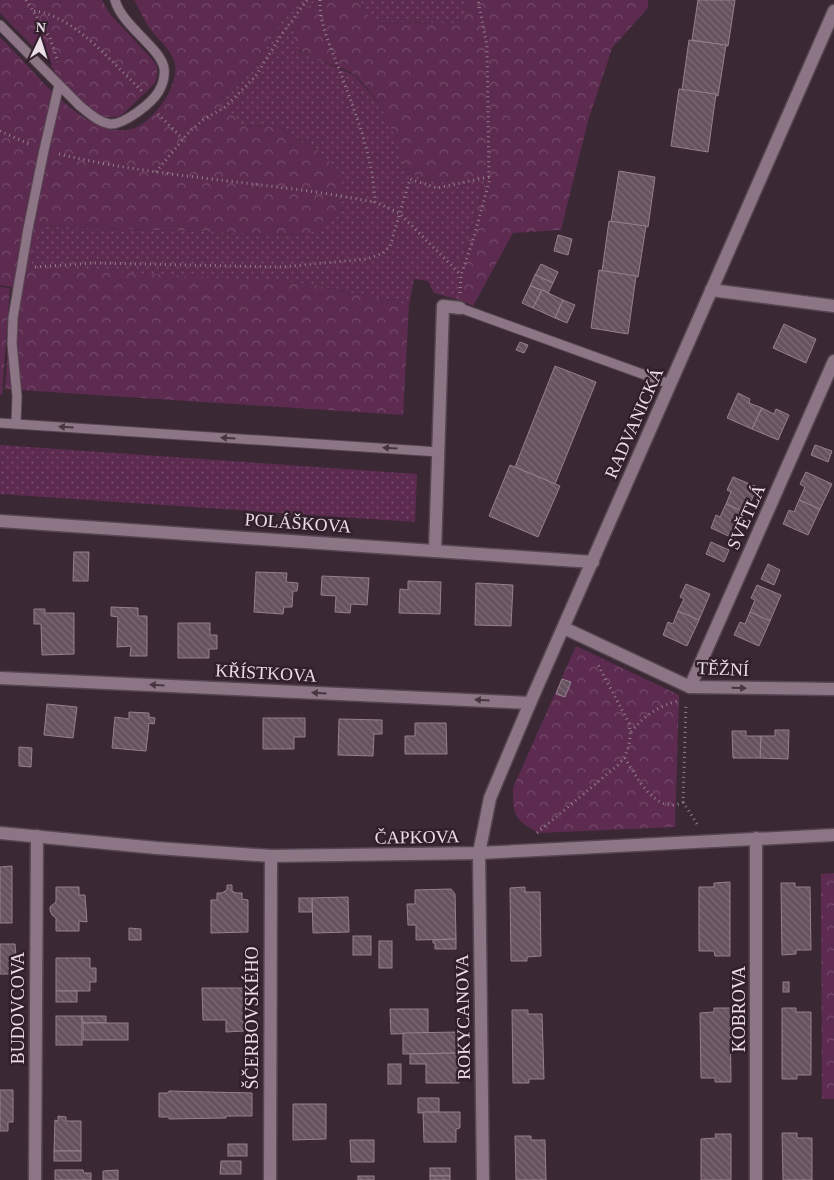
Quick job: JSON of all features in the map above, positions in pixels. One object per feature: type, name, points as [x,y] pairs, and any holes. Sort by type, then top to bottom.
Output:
[{"type":"street","name":"RADVANICKÁ","points":[[479,854],[490,798],[530,703],[834,11]]},
{"type":"street","points":[[712,290],[834,306]]},
{"type":"street","points":[[435,551],[443,306],[460,303]]},
{"type":"street","name":"SVĚTLÁ","points":[[690,687],[834,361]]},
{"type":"street","name":"POLÁŠKOVA","points":[[0,520],[593,562]]},
{"type":"street","name":"TĚŽNÍ","points":[[564,628],[690,687],[834,689]]},
{"type":"street","name":"KŘÍSTKOVA","points":[[0,678],[530,703]]},
{"type":"street","name":"ČAPKOVA","points":[[0,833],[157,848],[271,856],[479,854],[834,834]]},
{"type":"street","name":"BUDOVCOVA","points":[[35,1180],[37,836]]},
{"type":"street","name":"KOBROVA","points":[[756,838],[756,1180]]},
{"type":"street","name":"ROKYCANOVA","points":[[479,854],[483,1180]]},
{"type":"street","name":"ŠČERBOVSKÉHO","points":[[270,1180],[271,856]]},
{"type":"lane","points":[[0,25],[92,116],[111,124],[126,120],[159,91],[164,77],[162,62],[128,22],[115,0]]},
{"type":"lane","points":[[16,424],[17,396],[12,327],[28,229],[59,85]]},
{"type":"lane","points":[[460,303],[670,384]]},
{"type":"lane","points":[[0,423],[438,452]]},
{"type":"path","points":[[25,0],[50,38],[55,51],[60,77],[59,85]]},
{"type":"path","points":[[156,172],[183,139],[203,120],[225,107],[249,84],[282,34],[308,0]]},
{"type":"path","points":[[320,0],[322,23],[348,94],[369,160],[375,202]]},
{"type":"path","points":[[460,303],[461,274],[485,197],[489,177],[487,46],[478,0]]},
{"type":"path","points":[[34,11],[53,16],[79,32],[137,86]]},
{"type":"path","points":[[166,122],[183,139]]},
{"type":"path","points":[[0,132],[44,150],[82,159],[156,172],[287,188],[375,202],[399,213],[461,274]]},
{"type":"path","points":[[22,268],[95,263],[281,267],[367,258],[379,255],[388,248],[410,180],[437,188],[489,177]]},
{"type":"path","points":[[535,834],[618,765],[628,752],[631,732],[622,709],[598,667],[592,640]]},
{"type":"path","points":[[631,732],[642,719],[660,707],[686,699],[683,802],[701,830],[702,841]]},
{"type":"path","points":[[625,758],[642,786],[656,799],[672,804],[683,802]]},
{"type":"green space","points":[[0,0],[102,0],[109,13],[157,66],[155,83],[118,117],[106,117],[97,114],[62,83],[49,63],[0,13]]},
{"type":"green space","points":[[134,0],[302,0],[288,10],[258,61],[221,100],[242,126],[276,125],[319,151],[339,171],[344,189],[338,216],[322,230],[301,235],[39,226],[30,272],[70,269],[304,283],[409,305],[403,415],[5,389],[12,287],[0,285],[0,37],[44,84],[81,116],[108,129],[132,129],[148,120],[163,103],[173,83],[175,73],[175,64],[171,54],[149,27]]},
{"type":"green space","points":[[302,0],[317,0],[301,14],[295,24],[300,52],[354,75],[373,96],[390,121],[408,173],[437,182],[487,174],[461,265],[463,301],[434,293],[428,281],[414,279],[409,305],[304,283],[30,273],[38,226],[301,235],[338,216],[344,189],[338,171],[319,151],[276,125],[242,126],[221,100],[258,61],[288,10]]},
{"type":"green space","points":[[317,0],[354,0],[373,22],[455,23],[466,14],[465,0],[648,0],[648,8],[612,48],[588,121],[561,230],[513,233],[473,306],[463,301],[461,265],[487,175],[437,182],[408,173],[388,121],[375,97],[366,86],[356,76],[342,68],[307,55],[296,45],[294,38],[295,25],[302,13]]},
{"type":"green space","points":[[354,0],[465,0],[466,14],[455,23],[373,22]]},
{"type":"green space","points":[[0,287],[10,288],[2,395],[0,395]]},
{"type":"green space","points":[[0,445],[417,474],[415,522],[0,494]]},
{"type":"green space","points":[[576,646],[679,695],[675,827],[539,833],[524,824],[517,816],[513,788]]},
{"type":"green space","points":[[834,873],[834,1099],[822,1099],[821,874]]},
{"type":"building","points":[[698,0],[735,0],[728,46],[692,40]]},
{"type":"building","points":[[689,40],[726,45],[718,96],[682,90]]},
{"type":"building","points":[[679,89],[716,94],[708,152],[671,146]]},
{"type":"building","points":[[619,171],[655,177],[648,227],[611,222]]},
{"type":"building","points":[[609,221],[646,226],[638,277],[602,271]]},
{"type":"building","points":[[558,235],[572,239],[568,255],[554,251]]},
{"type":"building","points":[[541,264],[558,272],[553,283],[535,275]]},
{"type":"building","points":[[599,270],[636,276],[628,334],[591,328]]},
{"type":"building","points":[[535,275],[553,283],[548,293],[530,286]]},
{"type":"building","points":[[530,286],[542,290],[533,308],[522,303]]},
{"type":"building","points":[[542,290],[563,300],[555,318],[533,308]]},
{"type":"building","points":[[563,300],[575,305],[567,323],[555,318]]},
{"type":"building","points":[[784,324],[816,339],[806,363],[773,348]]},
{"type":"building","points":[[520,342],[528,345],[524,353],[516,350]]},
{"type":"building","points":[[555,366],[596,382],[555,484],[515,467]]},
{"type":"building","points":[[738,393],[750,399],[749,403],[762,408],[752,429],[727,418]]},
{"type":"building","points":[[762,408],[774,414],[776,409],[789,415],[778,440],[752,429]]},
{"type":"building","points":[[815,445],[832,451],[828,462],[811,455]]},
{"type":"building","points":[[510,465],[560,486],[538,537],[489,516]]},
{"type":"building","points":[[806,472],[832,484],[820,509],[799,500],[805,487],[800,484]]},
{"type":"building","points":[[733,477],[757,487],[746,513],[726,504],[731,492],[727,490]]},
{"type":"building","points":[[799,500],[820,509],[808,535],[783,524],[789,510],[794,512]]},
{"type":"building","points":[[726,504],[746,513],[735,539],[711,528],[716,515],[720,517]]},
{"type":"building","points":[[711,542],[729,550],[724,562],[706,554]]},
{"type":"building","points":[[74,552],[89,552],[88,581],[73,581]]},
{"type":"building","points":[[768,564],[780,570],[774,585],[761,579]]},
{"type":"building","points":[[256,572],[287,573],[286,582],[298,583],[297,591],[293,591],[292,607],[284,607],[283,614],[254,612]]},
{"type":"building","points":[[322,576],[369,578],[367,605],[351,604],[350,613],[335,612],[336,596],[321,595]]},
{"type":"building","points":[[408,581],[441,582],[440,614],[399,613],[400,589],[408,590]]},
{"type":"building","points":[[476,583],[513,585],[511,626],[475,625]]},
{"type":"building","points":[[686,584],[710,594],[699,620],[678,611],[684,599],[680,597]]},
{"type":"building","points":[[757,585],[781,595],[770,621],[750,612],[755,600],[751,598]]},
{"type":"building","points":[[111,607],[138,608],[138,616],[147,616],[147,656],[130,656],[131,646],[117,647],[118,617],[111,616]]},
{"type":"building","points":[[34,609],[45,609],[45,613],[74,613],[74,654],[42,655],[41,624],[34,624]]},
{"type":"building","points":[[678,611],[699,620],[687,646],[663,635],[668,622],[673,624]]},
{"type":"building","points":[[750,612],[770,621],[759,646],[734,635],[740,622],[745,624]]},
{"type":"building","points":[[178,623],[210,623],[210,635],[217,635],[217,649],[209,649],[209,658],[178,658]]},
{"type":"building","points":[[562,679],[571,682],[565,697],[556,694]]},
{"type":"building","points":[[47,704],[77,707],[73,738],[44,735]]},
{"type":"building","points":[[129,712],[149,713],[149,717],[155,718],[154,724],[149,723],[146,751],[112,748],[115,717],[129,719]]},
{"type":"building","points":[[263,718],[305,718],[305,737],[294,737],[294,749],[263,749]]},
{"type":"building","points":[[339,719],[382,720],[382,734],[374,734],[373,756],[338,755]]},
{"type":"building","points":[[415,723],[446,723],[447,754],[405,754],[405,736],[415,736]]},
{"type":"building","points":[[775,730],[789,730],[788,759],[760,758],[761,736],[775,736]]},
{"type":"building","points":[[732,731],[746,731],[746,736],[761,736],[760,758],[733,758]]},
{"type":"building","points":[[19,747],[32,748],[31,767],[19,766]]},
{"type":"building","points":[[12,866],[12,923],[0,923],[0,867]]},
{"type":"building","points":[[730,882],[730,956],[715,956],[714,951],[699,951],[699,887],[714,887],[714,883]]},
{"type":"building","points":[[781,883],[795,883],[795,887],[810,887],[811,950],[796,950],[796,954],[782,955]]},
{"type":"building","points":[[227,885],[232,885],[232,891],[242,893],[242,899],[248,900],[248,932],[211,933],[211,900],[217,900],[217,893],[227,890]]},
{"type":"building","points":[[56,887],[79,887],[79,895],[85,895],[87,922],[79,921],[79,931],[56,931],[56,918],[52,915],[50,907],[56,902]]},
{"type":"building","points":[[525,887],[525,892],[540,892],[541,956],[527,957],[527,961],[511,961],[510,888]]},
{"type":"building","points":[[451,889],[455,894],[456,939],[416,940],[416,925],[408,925],[407,904],[415,904],[415,890]]},
{"type":"building","points":[[348,897],[349,932],[313,933],[312,898]]},
{"type":"building","points":[[299,898],[312,898],[312,912],[299,912]]},
{"type":"building","points":[[129,928],[141,929],[141,940],[129,940]]},
{"type":"building","points":[[353,936],[371,936],[371,955],[353,955]]},
{"type":"building","points":[[456,939],[456,949],[435,949],[435,943],[433,943],[433,940]]},
{"type":"building","points":[[379,941],[392,941],[392,968],[379,968]]},
{"type":"building","points":[[0,944],[15,944],[14,974],[0,974]]},
{"type":"building","points":[[56,958],[90,958],[90,968],[96,968],[96,982],[90,982],[90,991],[56,991]]},
{"type":"building","points":[[783,982],[789,982],[789,992],[783,992]]},
{"type":"building","points":[[202,988],[244,988],[244,1031],[226,1032],[226,1020],[203,1020]]},
{"type":"building","points":[[56,991],[77,991],[77,1002],[56,1002]]},
{"type":"building","points":[[714,1008],[730,1008],[731,1082],[715,1082],[715,1078],[701,1078],[700,1013],[714,1012]]},
{"type":"building","points":[[782,1008],[796,1008],[796,1012],[811,1012],[811,1075],[797,1075],[797,1079],[782,1079]]},
{"type":"building","points":[[390,1009],[428,1009],[428,1033],[391,1034]]},
{"type":"building","points":[[512,1010],[528,1010],[528,1014],[542,1014],[544,1079],[529,1079],[529,1083],[513,1083]]},
{"type":"building","points":[[56,1016],[82,1016],[82,1045],[56,1045]]},
{"type":"building","points":[[82,1016],[106,1016],[106,1023],[83,1023]]},
{"type":"building","points":[[83,1023],[128,1023],[128,1040],[83,1040]]},
{"type":"building","points":[[458,1032],[458,1053],[403,1054],[403,1033]]},
{"type":"building","points":[[458,1053],[459,1083],[426,1083],[426,1064],[410,1064],[410,1054]]},
{"type":"building","points":[[388,1064],[401,1064],[401,1084],[388,1084]]},
{"type":"building","points":[[0,1090],[13,1090],[13,1122],[8,1122],[8,1131],[0,1131]]},
{"type":"building","points":[[169,1091],[252,1093],[252,1116],[169,1119],[169,1117],[159,1117],[159,1093],[168,1093]]},
{"type":"building","points":[[418,1098],[439,1098],[439,1112],[418,1113]]},
{"type":"building","points":[[293,1104],[326,1104],[326,1139],[293,1140]]},
{"type":"building","points":[[423,1112],[460,1112],[460,1128],[456,1129],[456,1142],[424,1142]]},
{"type":"building","points":[[58,1116],[66,1117],[66,1121],[81,1121],[81,1151],[54,1151],[55,1120],[58,1121]]},
{"type":"building","points":[[782,1133],[797,1133],[797,1138],[812,1138],[812,1180],[783,1180]]},
{"type":"building","points":[[715,1134],[731,1134],[731,1180],[701,1180],[701,1139],[716,1138]]},
{"type":"building","points":[[515,1136],[531,1136],[531,1140],[545,1140],[546,1180],[516,1180]]},
{"type":"building","points":[[350,1140],[374,1140],[374,1162],[351,1162]]},
{"type":"building","points":[[228,1144],[247,1144],[247,1156],[228,1156]]},
{"type":"building","points":[[54,1151],[81,1151],[81,1161],[54,1161]]},
{"type":"building","points":[[221,1161],[241,1161],[241,1174],[220,1174]]},
{"type":"building","points":[[430,1168],[450,1168],[450,1176],[430,1176]]},
{"type":"building","points":[[55,1170],[83,1170],[84,1173],[91,1173],[91,1180],[55,1180]]},
{"type":"building","points":[[118,1170],[118,1180],[103,1180],[103,1171]]},
{"type":"building","points":[[358,1176],[374,1176],[374,1180],[358,1180]]},
{"type":"building","points":[[430,1176],[450,1176],[450,1180],[430,1180]]}]
